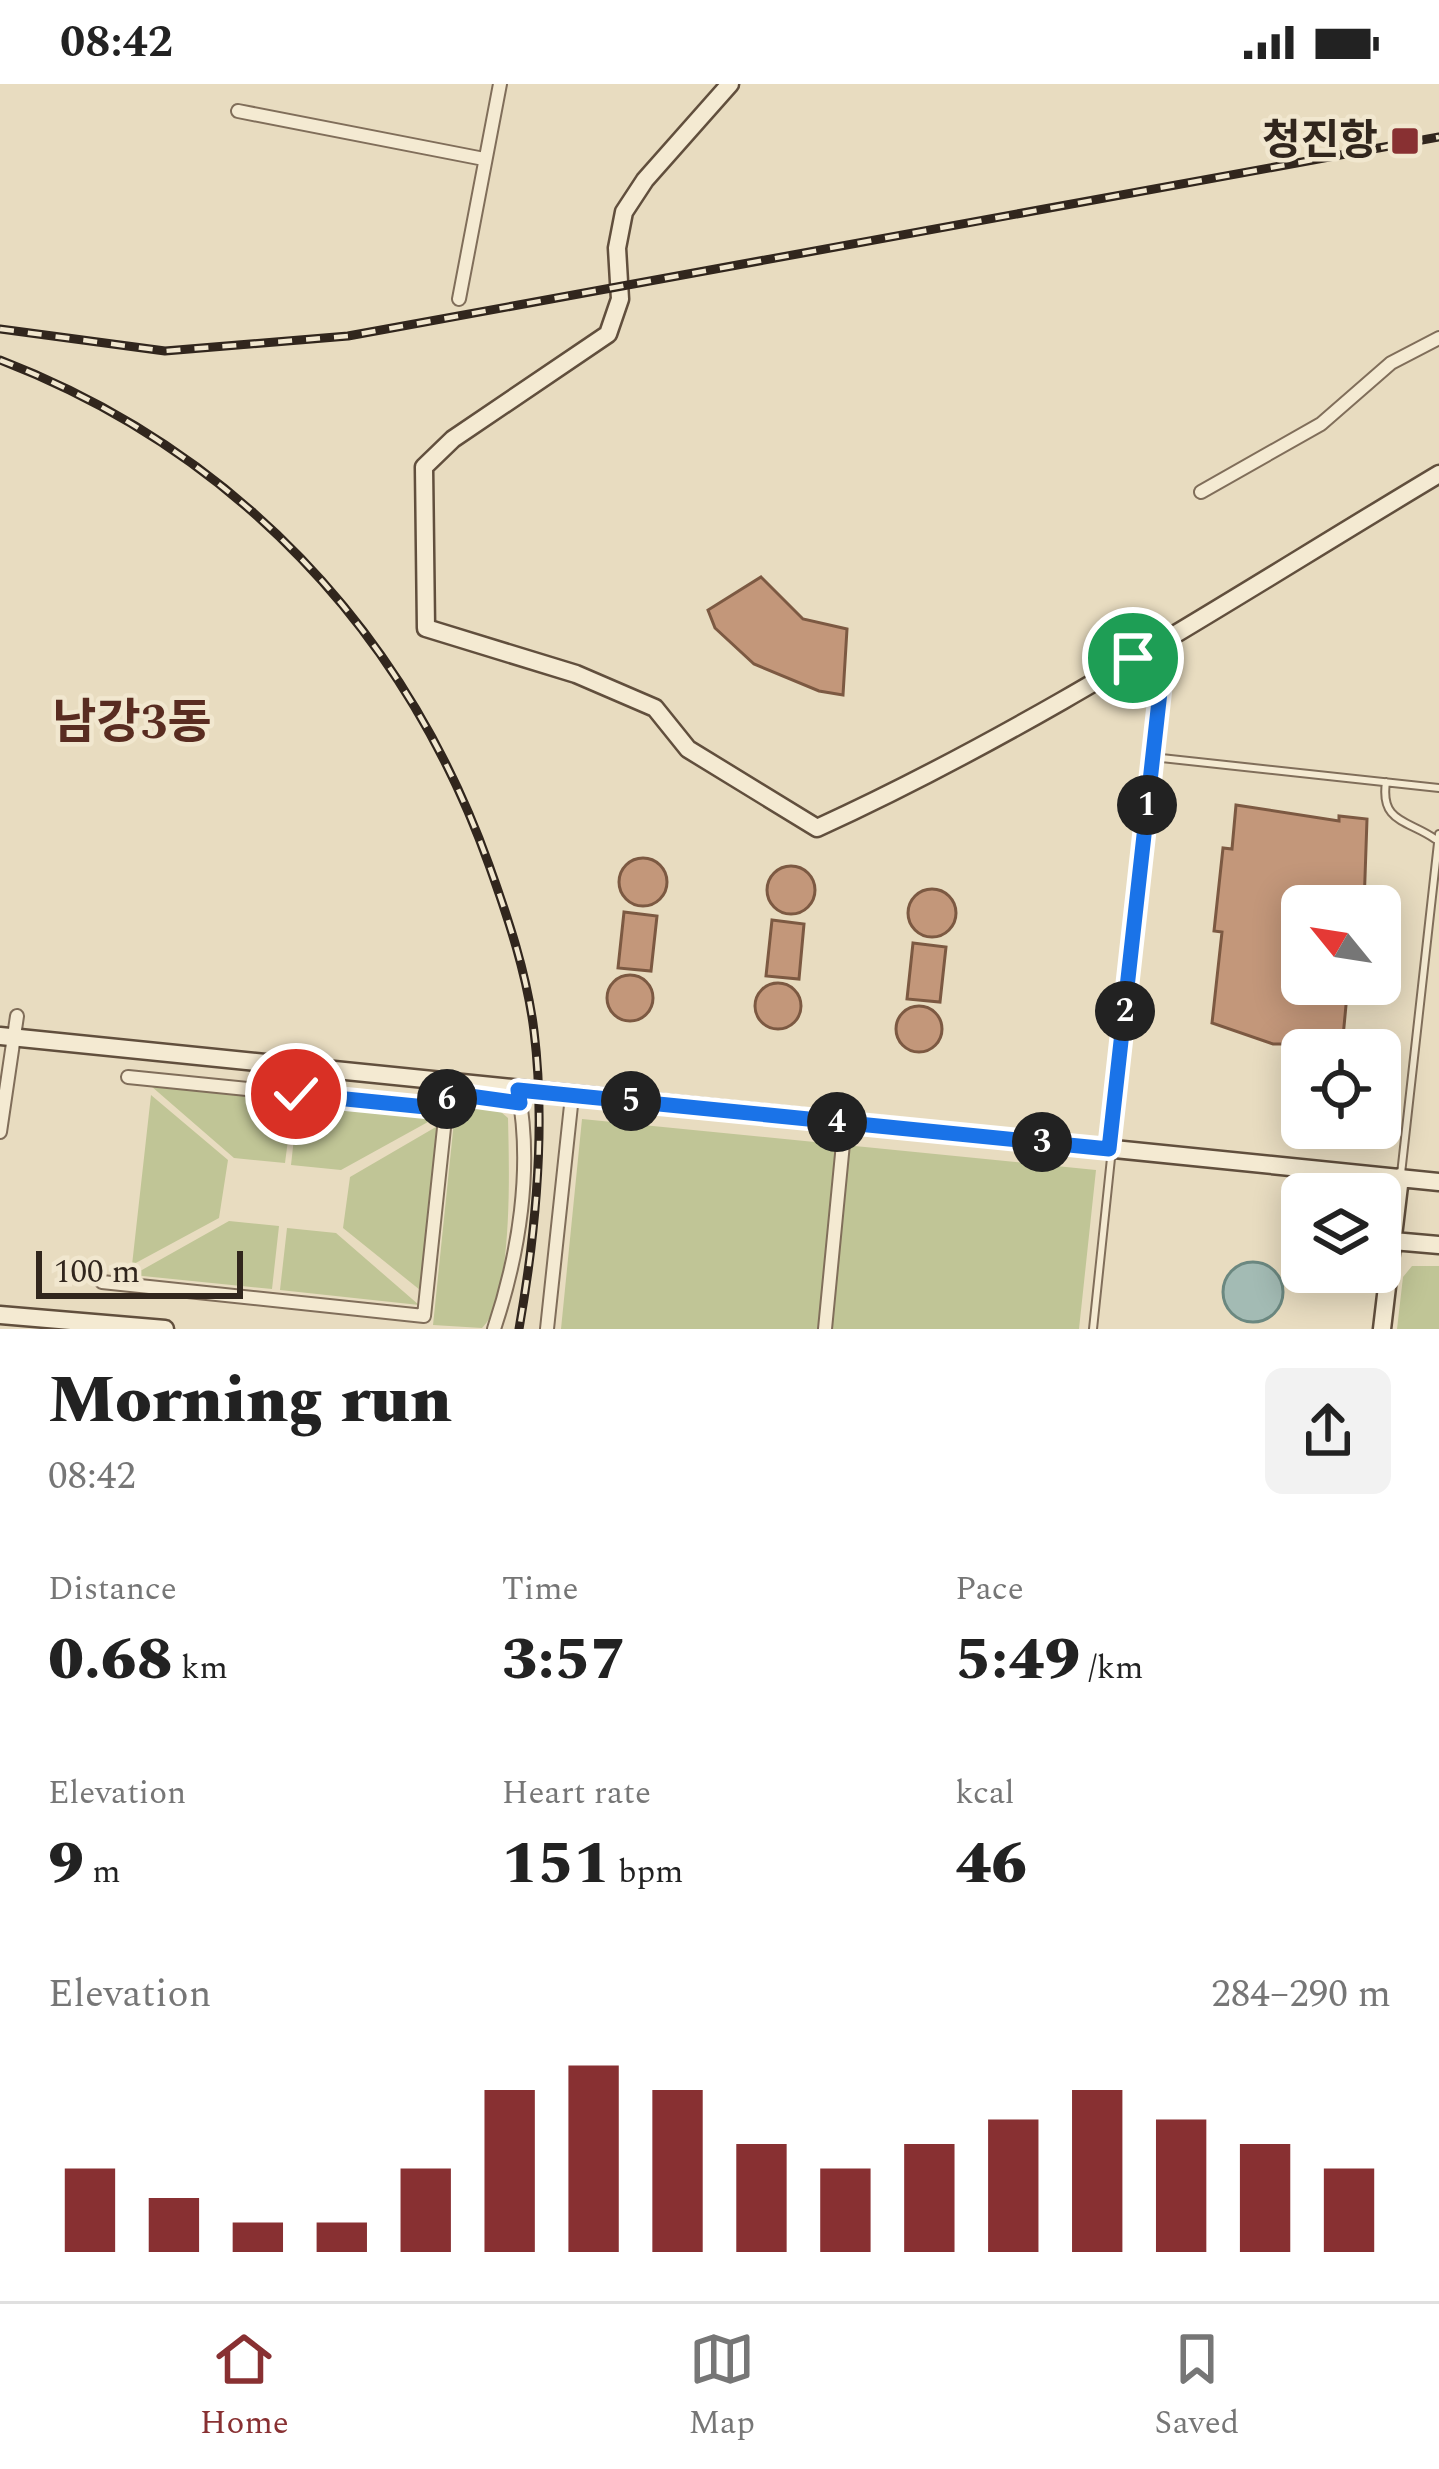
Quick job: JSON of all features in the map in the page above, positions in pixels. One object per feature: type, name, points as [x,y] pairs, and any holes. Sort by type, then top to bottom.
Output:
[{"type":"street","points":[[459,299],[500,84]]},
{"type":"street","points":[[730,84],[645,180],[624,212],[617,248],[620,298],[608,334],[453,440],[424,467],[426,628],[576,674],[655,708],[688,749],[818,828],[898,791],[1166,638],[1439,473]]},
{"type":"street","points":[[238,111],[484,159]]},
{"type":"street","points":[[1202,492],[1321,424],[1390,363],[1439,338]]},
{"type":"street","points":[[0,1132],[7,1036],[17,1016]]},
{"type":"street","points":[[7,1036],[519,1096]]},
{"type":"street","points":[[128,1077],[446,1109]]},
{"type":"street","points":[[102,1282],[424,1322],[448,1093],[572,1096],[1350,1173]]},
{"type":"street","points":[[494,1329],[517,1238],[523,1182],[519,1096]]},
{"type":"street","points":[[547,1329],[572,1096]]},
{"type":"street","points":[[825,1329],[845,1123]]},
{"type":"street","points":[[1401,1178],[1439,1182]]},
{"type":"street","points":[[1401,1242],[1439,1245]]},
{"type":"street","points":[[1382,1329],[1386,1293]]},
{"type":"street","points":[[0,1315],[165,1329]]},
{"type":"lane","points":[[1093,1329],[1166,638]]},
{"type":"lane","points":[[1153,757],[1439,788]]},
{"type":"lane","points":[[1386,782],[1384,807],[1391,816],[1437,836],[1401,1173]]},
{"type":"green space","points":[[151,1086],[293,1101],[285,1163],[234,1158]]},
{"type":"green space","points":[[151,1095],[228,1160],[219,1218],[132,1265]]},
{"type":"green space","points":[[298,1102],[437,1117],[341,1170],[291,1165]]},
{"type":"green space","points":[[456,1102],[494,1106],[508,1118],[505,1260],[500,1289],[482,1328],[433,1325]]},
{"type":"green space","points":[[582,1119],[1096,1170],[1079,1329],[561,1329]]},
{"type":"green space","points":[[441,1124],[420,1290],[343,1228],[350,1177]]},
{"type":"green space","points":[[229,1221],[279,1226],[272,1289],[133,1275]]},
{"type":"green space","points":[[287,1228],[336,1233],[419,1305],[280,1290]]},
{"type":"green space","points":[[1412,1266],[1439,1266],[1439,1329],[1397,1329],[1403,1277]]},
{"type":"water","points":[[1253,1262],[1274,1271],[1283,1293],[1274,1313],[1253,1322],[1232,1313],[1223,1292],[1232,1271]]},
{"type":"building","points":[[761,577],[803,619],[847,629],[843,695],[819,691],[754,664],[715,628],[708,610]]},
{"type":"building","points":[[1236,805],[1339,821],[1339,816],[1367,819],[1365,885],[1281,885],[1281,1005],[1346,1005],[1344,1029],[1281,1029],[1281,1044],[1273,1044],[1212,1023],[1222,932],[1214,931],[1223,848],[1232,849]]},
{"type":"building","points":[[643,858],[660,865],[667,882],[660,899],[643,906],[626,899],[619,882],[626,865]]},
{"type":"building","points":[[791,866],[808,873],[815,890],[808,907],[791,914],[774,907],[767,890],[774,873]]},
{"type":"building","points":[[932,889],[949,896],[956,913],[949,930],[932,937],[915,930],[908,913],[915,896]]},
{"type":"building","points":[[624,912],[657,916],[651,971],[618,968]]},
{"type":"building","points":[[772,920],[804,924],[799,979],[766,976]]},
{"type":"building","points":[[913,943],[946,947],[940,1002],[907,999]]},
{"type":"building","points":[[630,975],[647,981],[653,998],[647,1015],[630,1021],[613,1015],[607,998],[613,981]]},
{"type":"building","points":[[778,983],[795,989],[801,1006],[795,1023],[778,1029],[761,1023],[755,1006],[761,989]]},
{"type":"building","points":[[919,1006],[936,1012],[942,1029],[936,1046],[919,1052],[902,1046],[896,1029],[902,1012]]},
{"type":"railway","points":[[0,329],[165,351],[348,336],[1439,137]]},
{"type":"railway","points":[[0,360],[85,398],[163,444],[235,497],[301,558],[359,626],[410,700],[453,780],[510,926],[534,1031],[537,1180],[519,1329]]},
{"type":"place","name":"청진항","points":[[1405,141]]},
{"type":"district","name":"남강3동","points":[[132,723]]},
{"type":"route","points":[[296,1094],[446,1109],[448,1093],[520,1103],[518,1090],[1109,1149],[1166,638],[1133,658]]}]
